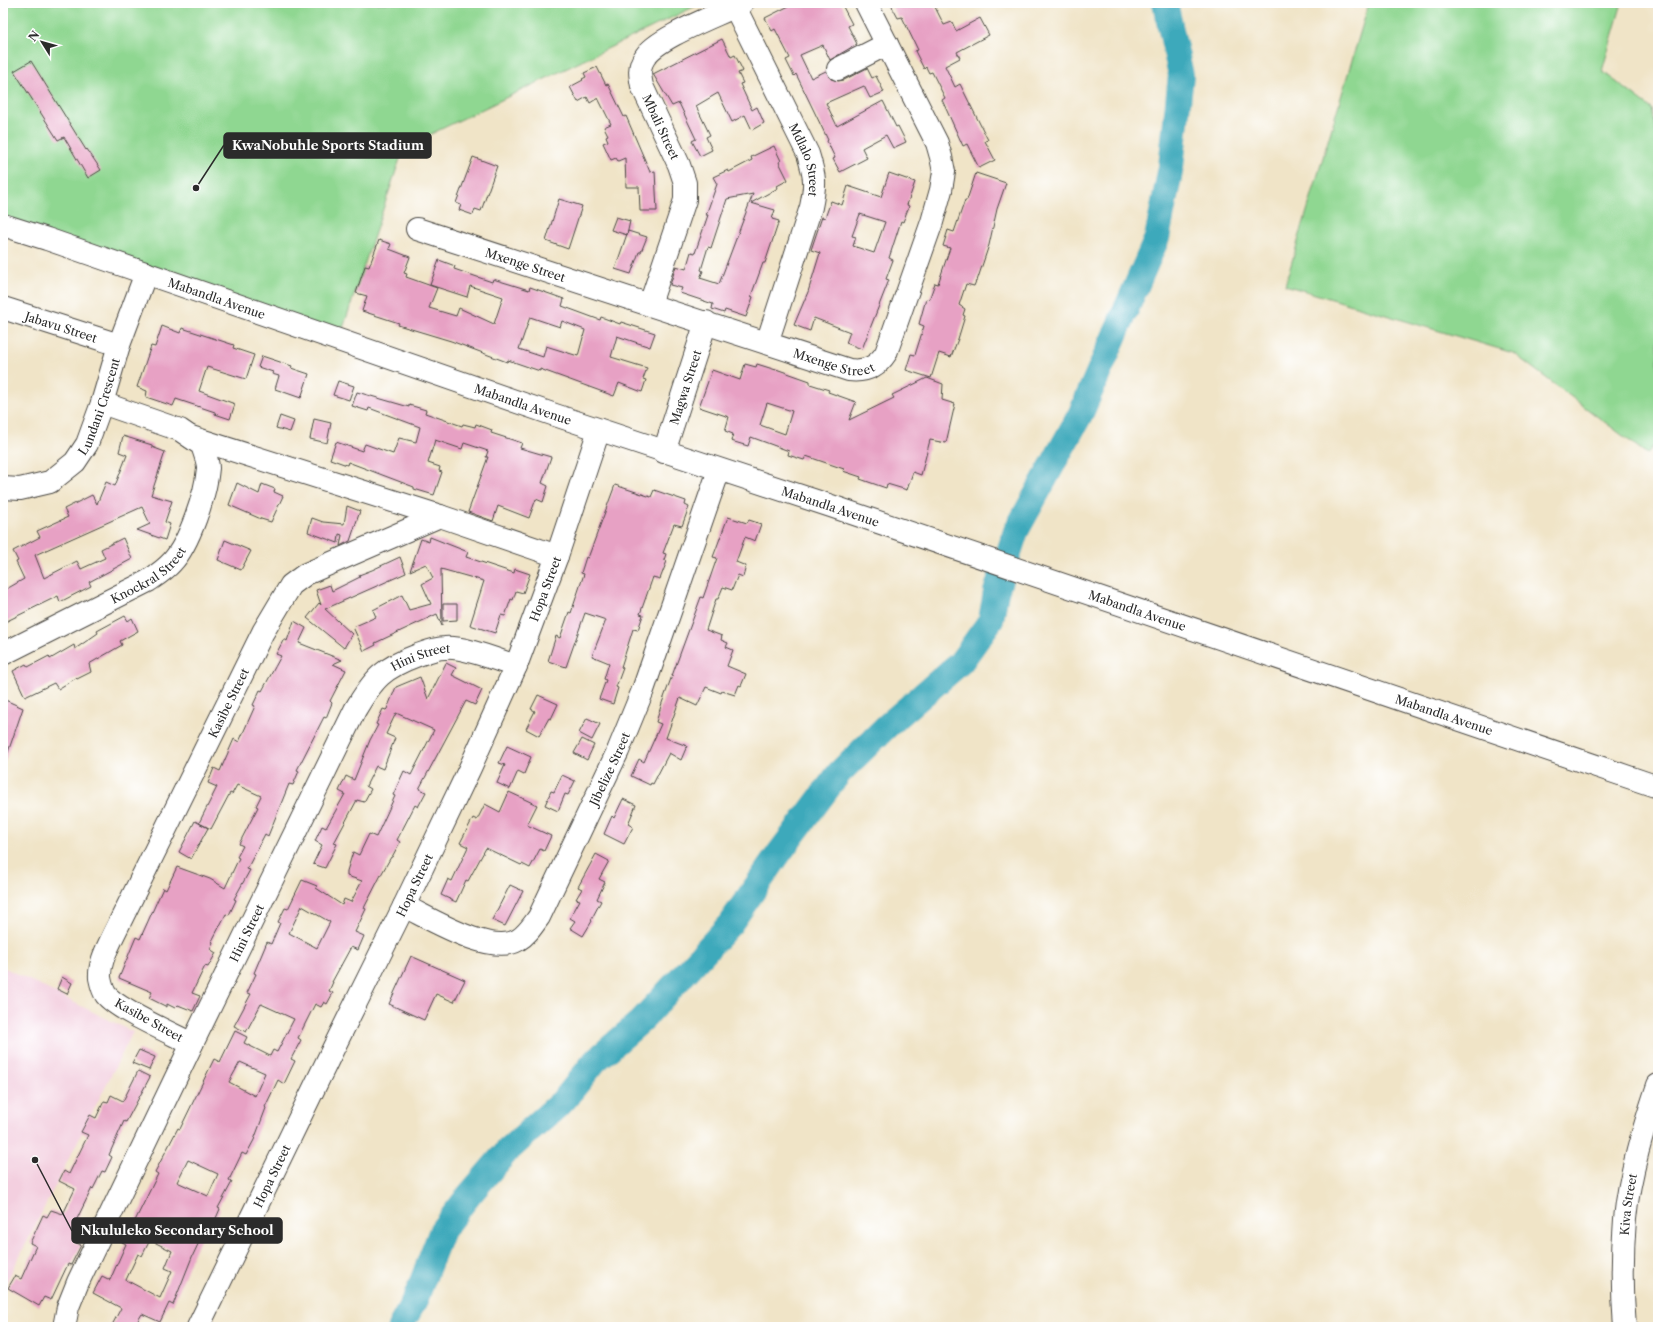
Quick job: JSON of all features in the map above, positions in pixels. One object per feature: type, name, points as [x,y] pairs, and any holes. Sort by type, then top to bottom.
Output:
[{"type":"street","name":"Mxenge Street","points":[[417,229],[706,322],[849,370],[861,371],[872,368],[880,362],[886,353],[932,222],[941,190],[944,172],[942,157],[937,143],[866,3]]},
{"type":"street","name":"Mbali Street","points":[[650,304],[678,221],[684,200],[685,183],[679,165],[642,86],[640,67],[644,58],[658,43],[739,5]]},
{"type":"street","name":"Mdlalo Street","points":[[739,5],[808,154],[816,186],[811,207],[767,343]]},
{"type":"street","points":[[838,69],[887,44]]},
{"type":"street","name":"Mabandla Avenue","points":[[3,225],[599,430],[962,551],[1658,787]]},
{"type":"street","name":"Lundani Crescent","points":[[3,488],[20,489],[50,482],[76,462],[87,444],[102,403],[119,345],[146,273]]},
{"type":"street","name":"Jabavu Street","points":[[3,308],[119,345]]},
{"type":"street","name":"Magwa Street","points":[[664,452],[706,322]]},
{"type":"street","name":"Knockral Street","points":[[3,654],[148,581],[164,571],[181,550],[189,534],[200,503],[208,468],[202,445],[180,430],[102,403]]},
{"type":"street","name":"Hopa Street","points":[[198,1327],[404,906],[470,768],[516,666],[557,556],[599,430]]},
{"type":"street","name":"Knockral Street","points":[[191,437],[440,516]]},
{"type":"street","name":"Jibelize Street","points":[[404,906],[470,938],[492,944],[506,944],[519,940],[539,917],[618,751],[643,690],[719,470]]},
{"type":"street","points":[[440,516],[557,556]]},
{"type":"street","name":"Kasibe Street","points":[[192,1044],[126,1010],[106,995],[100,977],[101,967],[112,936],[262,632],[291,585],[306,574],[440,516]]},
{"type":"street","name":"Hini Street","points":[[64,1327],[68,1307],[78,1282],[355,710],[367,690],[378,676],[390,667],[427,652],[445,648],[466,651],[516,666]]},
{"type":"street","name":"Kiva Street","points":[[1625,1327],[1623,1269],[1625,1219],[1632,1178],[1651,1134],[1658,1086]]},
{"type":"shaded area","points":[[3,967],[133,1032],[3,1289]]},
{"type":"green space","points":[[3,3],[702,3],[404,147],[339,340],[3,228]]},
{"type":"green space","points":[[1369,3],[1622,3],[1602,71],[1652,109],[1658,140],[1658,440],[1647,454],[1513,353],[1285,285]]},
{"type":"building","points":[[795,3],[841,3],[852,24],[848,26],[857,44],[830,60],[823,45],[800,55],[811,78],[826,71],[831,79],[838,81],[844,80],[867,68],[872,78],[876,76],[884,92],[870,98],[864,86],[826,103],[837,126],[883,101],[896,127],[898,126],[906,142],[893,148],[886,135],[862,148],[867,158],[840,172],[833,159],[835,158],[827,141],[828,140],[796,74],[794,76],[786,60],[790,58],[775,29],[772,31],[765,18]]},
{"type":"building","points":[[890,3],[933,3],[944,25],[952,22],[956,31],[980,18],[989,35],[957,52],[960,58],[945,66],[955,87],[960,84],[988,140],[985,141],[995,160],[979,168],[967,144],[963,146],[942,100],[945,98],[932,72],[929,73],[926,67],[924,69],[915,51],[918,50],[902,17],[898,18]]},
{"type":"building","points":[[722,39],[731,57],[735,55],[743,71],[738,73],[743,83],[740,84],[752,110],[757,107],[764,123],[752,130],[745,115],[732,122],[718,93],[696,106],[710,135],[706,137],[712,150],[700,156],[692,141],[696,139],[679,103],[672,106],[653,74]]},
{"type":"building","points":[[31,61],[86,150],[87,149],[101,170],[88,178],[64,137],[58,140],[14,71]]},
{"type":"building","points":[[597,67],[606,85],[608,84],[624,117],[626,116],[650,172],[655,171],[657,211],[640,211],[639,187],[626,187],[625,158],[618,161],[616,158],[611,160],[603,143],[608,141],[606,136],[608,135],[604,127],[611,124],[598,98],[590,103],[587,97],[578,102],[570,87],[586,77],[584,73]]},
{"type":"building","points":[[774,146],[781,161],[779,162],[788,180],[777,186],[778,188],[751,203],[775,210],[772,219],[779,221],[765,263],[763,263],[751,296],[753,297],[746,317],[725,310],[724,313],[712,309],[713,304],[680,293],[682,288],[670,285],[676,266],[686,269],[691,252],[695,253],[717,184],[713,177],[728,170],[729,172],[752,160],[751,157]],"holes":[[[753,194],[719,284],[700,278],[708,247],[711,248],[727,199]]]},
{"type":"building","points":[[473,157],[497,166],[481,211],[475,209],[473,215],[459,210],[461,205],[456,203]]},
{"type":"building","points":[[889,173],[915,182],[907,205],[909,206],[903,222],[901,221],[889,258],[893,260],[886,279],[889,280],[862,349],[846,343],[850,332],[814,318],[810,331],[794,325],[808,292],[820,253],[811,250],[822,217],[825,218],[831,201],[842,205],[848,186],[881,197]],"holes":[[[860,214],[885,222],[874,253],[853,246],[856,237],[852,236]]]},
{"type":"building","points":[[976,173],[1006,183],[997,209],[989,245],[977,281],[974,286],[966,284],[959,305],[965,309],[963,315],[965,316],[958,339],[951,357],[939,353],[931,378],[906,370],[911,354],[915,355],[924,326],[919,324],[926,299],[929,300],[935,283],[938,284],[950,248],[943,246],[948,230],[954,232]]},
{"type":"building","points":[[559,199],[582,206],[568,249],[546,241]]},
{"type":"building","points":[[616,217],[630,221],[627,235],[611,230]]},
{"type":"building","points":[[628,231],[647,237],[641,252],[639,252],[631,274],[615,269]]},
{"type":"building","points":[[379,240],[391,244],[389,249],[410,257],[404,273],[407,274],[406,277],[437,288],[429,308],[456,316],[459,308],[494,324],[503,297],[470,286],[467,297],[430,285],[439,260],[455,266],[454,269],[492,282],[493,279],[529,290],[530,287],[564,299],[562,306],[600,320],[601,317],[620,324],[621,322],[655,333],[650,347],[617,336],[611,357],[647,368],[643,379],[646,380],[642,392],[619,383],[614,396],[540,369],[540,371],[508,360],[507,362],[451,341],[398,325],[399,323],[362,311],[367,296],[356,293],[365,266],[369,267]],"holes":[[[530,317],[560,327],[562,321],[585,330],[578,356],[546,346],[543,357],[519,349]]]},
{"type":"building","points":[[162,326],[180,333],[182,328],[234,345],[233,348],[254,355],[246,379],[207,367],[199,391],[235,404],[230,419],[215,414],[215,412],[176,399],[173,406],[146,397],[147,391],[137,387],[151,346],[155,347]]},
{"type":"building","points":[[262,356],[292,366],[291,368],[309,374],[301,398],[275,389],[279,376],[272,374],[273,372],[258,367]]},
{"type":"building","points":[[745,364],[756,367],[757,364],[810,381],[810,384],[829,390],[828,392],[856,402],[849,420],[894,398],[892,395],[927,378],[943,384],[942,400],[955,404],[946,443],[930,440],[921,475],[913,472],[907,490],[887,484],[886,488],[860,479],[861,477],[843,471],[844,469],[806,456],[804,460],[788,455],[789,451],[751,437],[748,446],[731,441],[733,434],[725,431],[729,417],[699,407],[712,370],[740,380]],"holes":[[[767,403],[792,411],[785,434],[760,425]]]},
{"type":"building","points":[[338,381],[354,386],[349,400],[333,395]]},
{"type":"building","points":[[357,392],[409,407],[409,405],[426,410],[425,413],[462,426],[463,424],[475,427],[476,424],[492,430],[491,433],[522,443],[520,448],[551,457],[542,483],[548,486],[543,502],[536,499],[529,518],[498,506],[493,521],[468,512],[488,457],[486,457],[488,451],[464,443],[462,449],[435,440],[428,463],[440,467],[439,471],[442,472],[434,495],[414,489],[414,487],[348,462],[347,465],[330,459],[336,442],[362,451],[365,444],[393,454],[399,438],[416,442],[420,427],[369,408],[368,411],[352,406]]},
{"type":"building","points":[[280,416],[294,421],[290,432],[276,428]]},
{"type":"building","points":[[314,419],[331,423],[327,443],[310,439]]},
{"type":"building","points":[[123,436],[152,445],[152,447],[165,452],[151,495],[172,501],[165,522],[170,524],[165,540],[137,530],[150,524],[142,507],[35,555],[44,578],[77,561],[81,569],[105,558],[101,549],[123,538],[132,559],[89,582],[91,586],[60,602],[58,596],[3,623],[3,591],[24,579],[16,562],[18,561],[13,551],[40,537],[37,531],[68,517],[64,509],[92,495],[97,504],[106,482],[115,486],[127,455],[119,452]]},
{"type":"building","points":[[237,483],[259,494],[262,484],[275,489],[274,492],[283,496],[271,522],[229,505]]},
{"type":"building","points":[[615,485],[651,497],[654,490],[686,501],[685,505],[689,507],[682,526],[674,524],[663,553],[666,554],[664,560],[667,561],[660,579],[653,577],[640,614],[643,615],[638,630],[633,629],[621,667],[623,668],[616,687],[618,688],[613,704],[599,699],[606,680],[604,679],[609,663],[592,656],[606,620],[585,613],[566,667],[548,661],[556,636],[560,638],[569,612],[571,613],[584,574],[581,573],[586,557],[588,558]]},
{"type":"building","points":[[347,506],[360,511],[350,541],[340,546],[342,535],[339,534],[338,543],[308,532],[312,518],[323,522],[344,524]]},
{"type":"building","points":[[728,517],[747,523],[749,520],[761,524],[755,541],[745,537],[736,562],[746,566],[743,577],[738,575],[732,590],[723,587],[718,599],[716,599],[706,630],[722,636],[721,640],[728,643],[726,647],[733,650],[727,666],[746,674],[735,695],[722,691],[721,693],[706,687],[697,706],[680,698],[666,738],[687,746],[681,760],[669,753],[653,784],[651,783],[650,785],[631,776],[639,759],[644,762],[661,724],[656,722],[662,703],[701,597],[703,598],[717,558],[713,557]]},
{"type":"building","points":[[430,537],[468,552],[466,557],[514,573],[515,569],[530,574],[523,593],[516,591],[513,600],[511,599],[505,616],[501,615],[495,633],[470,625],[484,581],[441,569],[442,626],[437,614],[375,643],[376,645],[364,651],[353,627],[376,617],[373,610],[402,595],[409,610],[431,604],[422,584],[433,578],[426,564],[410,571],[421,539],[429,542]]},
{"type":"building","points":[[225,540],[251,551],[241,570],[218,560]]},
{"type":"building","points":[[400,557],[406,573],[325,609],[352,634],[344,648],[307,618],[319,603],[321,605],[316,590],[330,585],[332,591],[360,577],[359,575]]},
{"type":"building","points":[[443,604],[457,604],[457,620],[443,621]]},
{"type":"building","points":[[125,616],[128,621],[132,618],[138,631],[120,641],[122,645],[89,664],[91,672],[77,679],[76,678],[58,689],[54,683],[25,697],[13,671],[26,664],[28,667],[49,656],[50,659],[74,645],[75,649],[98,633],[97,631]]},
{"type":"building","points":[[294,621],[306,628],[299,643],[342,660],[333,664],[346,670],[330,701],[332,703],[326,718],[324,717],[297,770],[299,771],[293,785],[289,784],[268,836],[265,834],[247,869],[250,870],[234,899],[236,900],[229,915],[226,914],[212,941],[213,942],[210,949],[216,953],[208,967],[205,966],[192,993],[200,996],[193,1011],[178,1005],[175,1008],[167,1004],[167,1007],[149,998],[152,992],[119,978],[136,937],[140,939],[163,888],[166,890],[177,867],[210,879],[225,888],[243,846],[239,844],[258,807],[256,806],[261,796],[237,785],[232,794],[230,793],[211,829],[199,823],[217,787],[208,783],[214,768],[220,771],[234,739],[239,742],[255,706],[253,705],[260,690],[262,691],[281,656],[276,654],[284,639],[287,641]]},
{"type":"building","points":[[446,663],[456,668],[452,675],[482,690],[475,705],[466,701],[419,789],[426,792],[418,807],[415,805],[397,840],[400,842],[364,908],[366,909],[355,932],[364,936],[358,950],[351,947],[332,982],[329,991],[333,993],[327,1004],[324,1002],[321,1007],[315,1004],[298,1038],[301,1040],[291,1059],[295,1061],[284,1084],[278,1080],[265,1107],[266,1108],[254,1140],[246,1155],[242,1153],[229,1180],[232,1182],[218,1208],[220,1209],[213,1225],[208,1223],[192,1257],[173,1305],[169,1303],[160,1322],[142,1314],[134,1327],[111,1327],[121,1308],[93,1293],[102,1276],[110,1280],[126,1244],[122,1242],[129,1226],[132,1227],[158,1174],[155,1172],[178,1128],[180,1129],[214,1059],[220,1062],[235,1031],[247,1037],[244,1043],[270,1056],[273,1050],[277,1052],[294,1019],[261,1004],[246,1032],[234,1026],[251,994],[247,993],[256,974],[254,973],[267,942],[271,944],[280,923],[278,922],[285,908],[288,909],[302,880],[317,886],[316,888],[342,905],[344,899],[351,902],[362,881],[347,876],[347,871],[353,852],[359,855],[369,834],[376,837],[395,796],[393,795],[404,771],[411,775],[434,730],[396,713],[386,734],[395,738],[383,769],[376,766],[366,786],[371,789],[364,802],[357,800],[334,843],[337,844],[325,868],[313,864],[322,845],[315,841],[322,826],[326,828],[345,794],[339,791],[346,776],[354,780],[370,740],[378,725],[376,724],[383,709],[387,709],[396,687],[420,677],[428,699]],"holes":[[[302,906],[330,922],[317,948],[289,933]],[[240,1062],[265,1073],[255,1096],[229,1082]],[[188,1160],[218,1174],[208,1196],[177,1182]],[[150,1240],[172,1251],[165,1268],[172,1271],[160,1298],[126,1280],[138,1254],[142,1256]]]},
{"type":"building","points":[[538,695],[558,704],[551,719],[549,718],[539,736],[526,729],[535,711],[531,709]]},
{"type":"building","points":[[3,699],[23,708],[5,761],[3,761]]},
{"type":"building","points":[[587,718],[600,724],[592,740],[579,733]]},
{"type":"building","points":[[582,739],[594,745],[587,760],[574,753]]},
{"type":"building","points":[[507,746],[531,757],[524,774],[518,771],[510,789],[497,783],[505,765],[499,763]]},
{"type":"building","points":[[562,775],[575,781],[568,795],[565,794],[558,811],[545,805],[551,791],[554,792]]},
{"type":"building","points":[[509,792],[537,805],[527,825],[551,836],[544,851],[540,849],[530,868],[486,848],[468,881],[466,880],[456,902],[441,895],[448,879],[452,881],[468,847],[460,843],[473,818],[477,820],[485,804],[500,812]]},
{"type":"building","points":[[623,799],[636,805],[628,824],[633,827],[624,844],[604,834],[612,816],[614,818]]},
{"type":"building","points":[[195,821],[208,828],[191,859],[179,852]]},
{"type":"building","points":[[596,854],[609,861],[599,879],[605,882],[597,899],[601,901],[583,936],[570,928],[575,921],[570,918],[580,900],[576,899],[582,889],[578,887]]},
{"type":"building","points":[[510,885],[523,891],[505,926],[492,920]]},
{"type":"building","points":[[411,956],[465,980],[454,1002],[436,994],[424,1020],[389,1004]]},
{"type":"building","points":[[62,977],[72,983],[67,994],[57,989]]},
{"type":"building","points":[[139,1050],[155,1057],[149,1070],[132,1063]]},
{"type":"building","points":[[138,1071],[150,1077],[126,1122],[124,1121],[109,1155],[112,1157],[105,1172],[102,1171],[93,1189],[92,1188],[75,1223],[81,1226],[74,1242],[81,1245],[71,1265],[68,1264],[51,1300],[44,1297],[39,1306],[8,1288],[15,1276],[21,1279],[36,1246],[30,1243],[43,1215],[47,1217],[51,1210],[63,1214],[75,1189],[59,1181],[64,1171],[69,1174],[88,1135],[81,1132],[90,1115],[96,1118],[104,1101],[108,1102],[111,1095],[123,1101]]},
{"type":"waterway","points":[[400,1327],[415,1300],[442,1230],[470,1194],[507,1151],[564,1100],[595,1061],[641,1021],[730,924],[780,852],[839,773],[887,726],[961,662],[991,620],[996,592],[1016,531],[1081,413],[1157,238],[1171,167],[1181,75],[1165,3]]},
{"type":"place","name":"KwaNobuhle Sports Stadium","points":[[196,188]]},
{"type":"place","name":"Nkululeko Secondary School","points":[[35,1160]]}]
